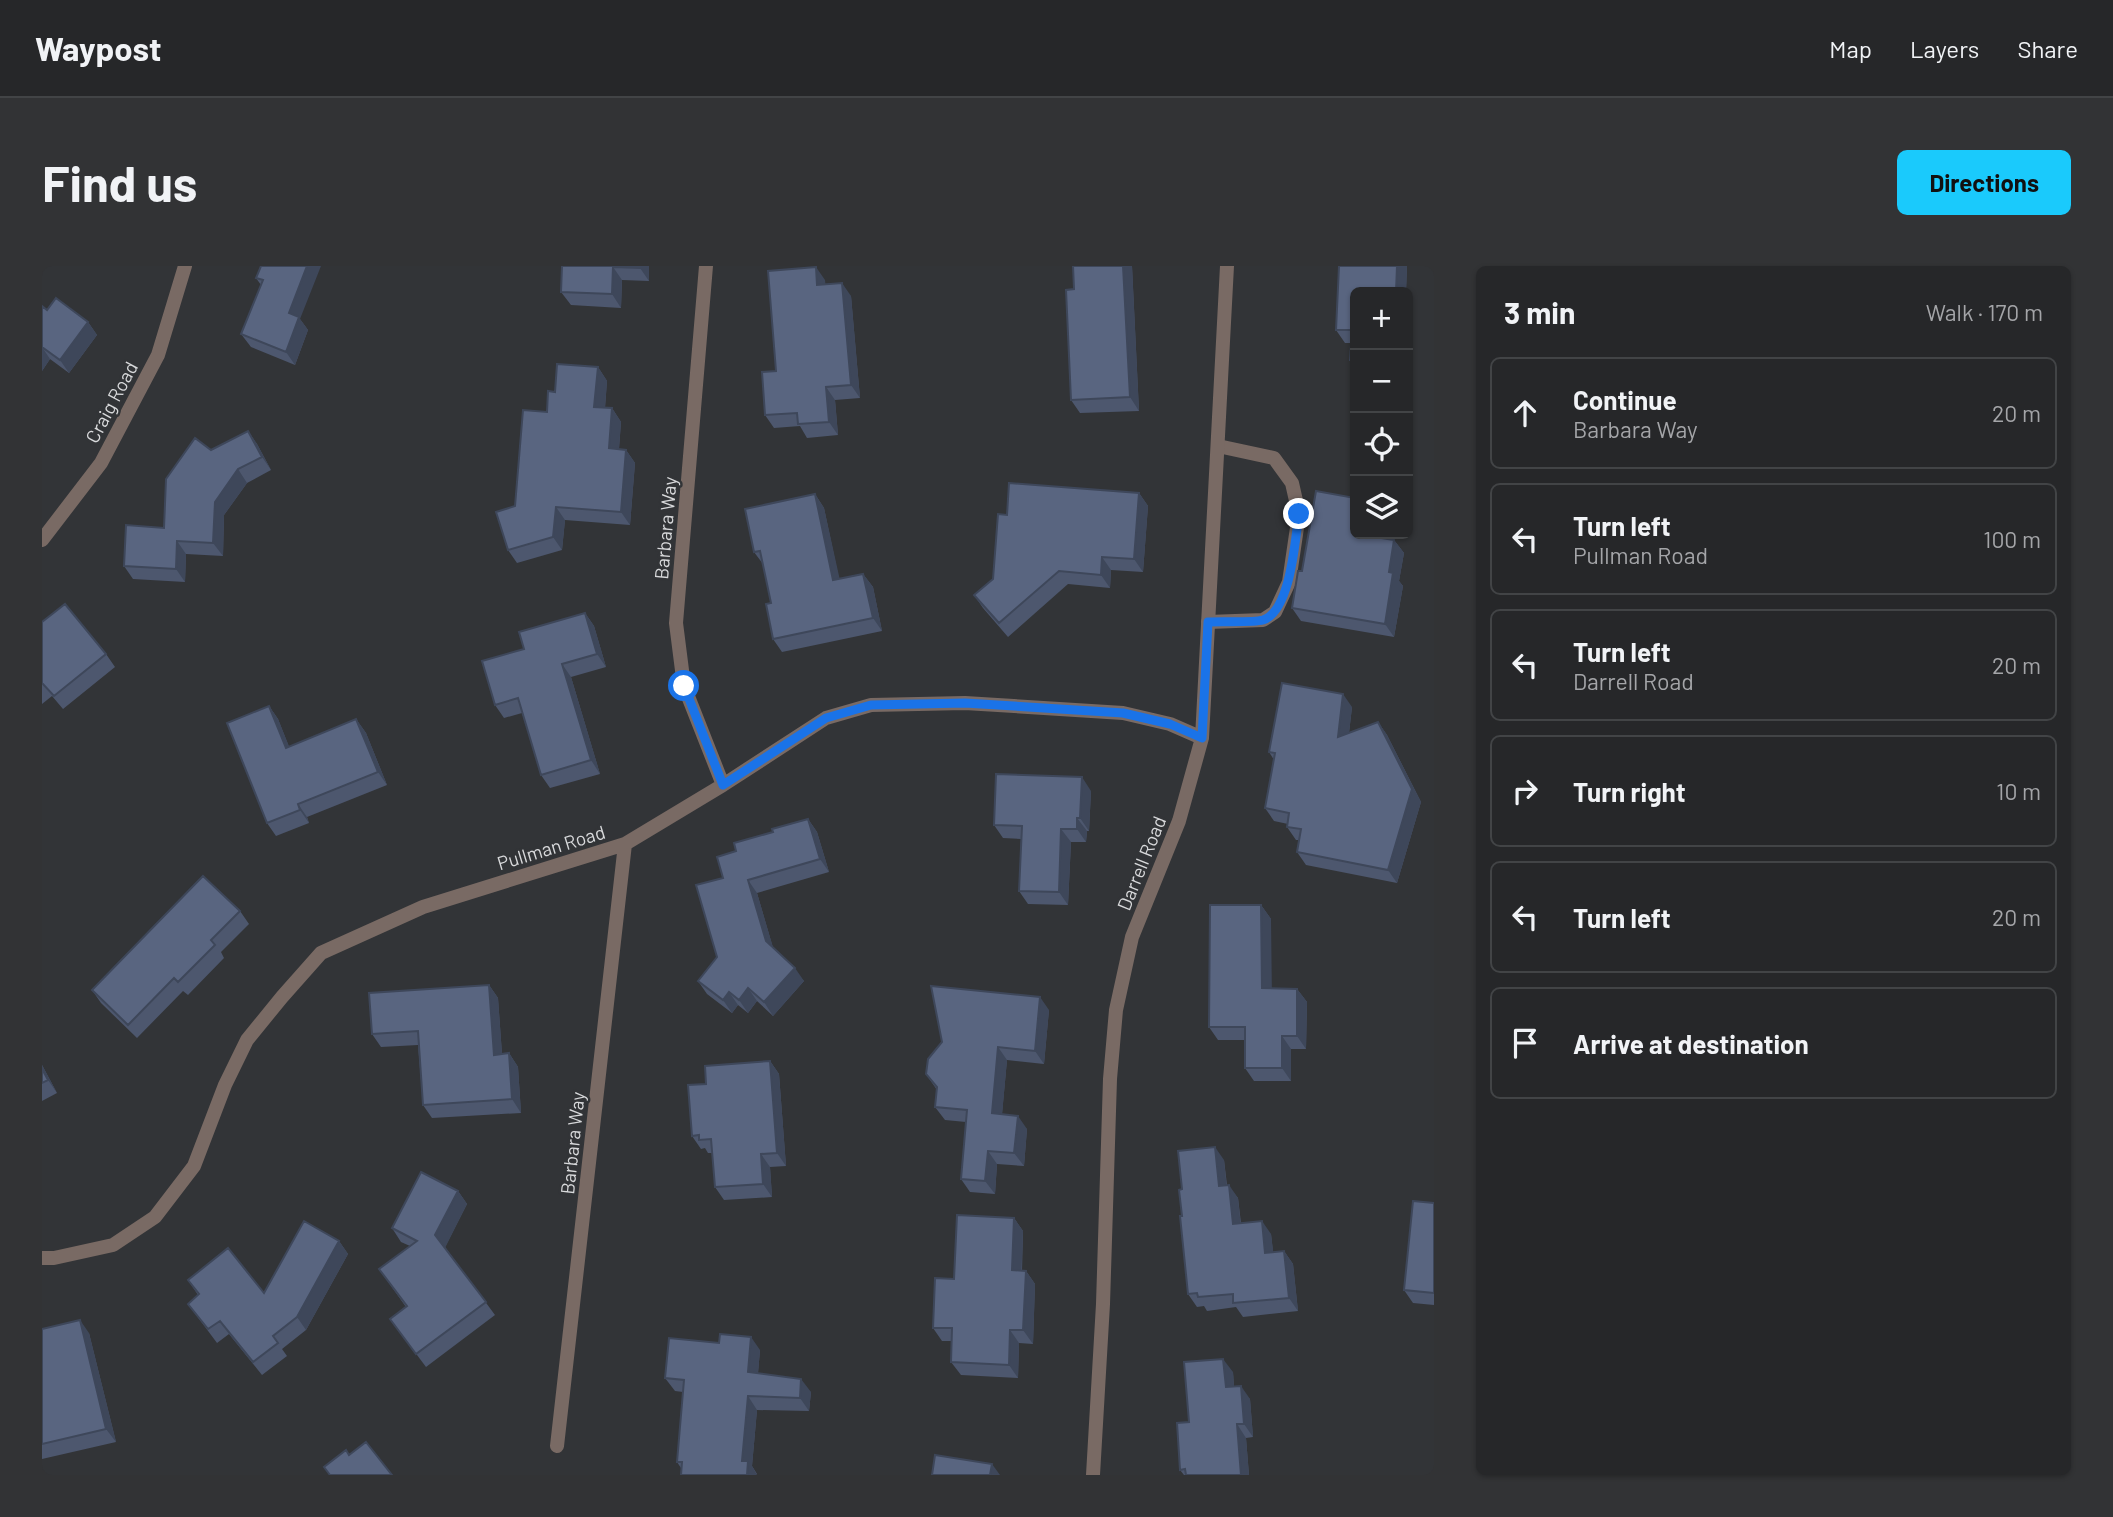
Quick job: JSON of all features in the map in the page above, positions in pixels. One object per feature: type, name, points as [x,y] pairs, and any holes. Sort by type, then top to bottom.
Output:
[{"type":"street","name":"Craig Road","points":[[42,540],[100,463],[158,355],[185,266]]},
{"type":"street","name":"Barbara Way","points":[[706,266],[676,623],[684,686],[723,785]]},
{"type":"street","name":"Darrell Road","points":[[1093,1475],[1103,1304],[1110,1079],[1116,1010],[1132,936],[1179,821],[1202,738],[1227,266]]},
{"type":"street","points":[[1208,622],[1263,620],[1275,612],[1289,582],[1299,514],[1292,483],[1274,458],[1218,446]]},
{"type":"street","name":"Pullman Road","points":[[42,1258],[54,1258],[113,1245],[155,1217],[194,1166],[225,1085],[247,1040],[321,953],[423,907],[625,844],[826,718],[871,705],[965,703],[1123,713],[1170,724],[1202,738]]},
{"type":"street","name":"Barbara Way","points":[[556,1446],[625,844]]},
{"type":"building","points":[[261,266],[307,266],[289,313],[299,317],[286,352],[241,334],[263,280],[256,278]]},
{"type":"building","points":[[562,266],[640,266],[640,268],[613,267],[612,294],[561,292]]},
{"type":"building","points":[[1073,266],[1123,266],[1130,397],[1071,400],[1066,290],[1074,289]]},
{"type":"building","points":[[1339,266],[1397,266],[1396,287],[1350,287],[1350,330],[1336,330]]},
{"type":"building","points":[[816,267],[817,285],[842,283],[851,385],[826,387],[829,422],[798,424],[797,413],[765,415],[762,372],[776,371],[768,271]]},
{"type":"building","points":[[56,298],[88,322],[60,360],[42,347],[42,306],[47,310]]},
{"type":"building","points":[[557,364],[598,367],[594,407],[612,408],[609,448],[626,450],[621,512],[556,507],[553,537],[508,550],[496,512],[515,506],[523,410],[547,412],[548,391],[555,392]]},
{"type":"building","points":[[248,431],[262,457],[238,469],[215,502],[213,543],[177,541],[176,569],[124,566],[126,525],[164,528],[166,479],[195,438],[211,450]]},
{"type":"building","points":[[1009,483],[1139,493],[1134,559],[1102,557],[1101,575],[1059,571],[999,623],[974,595],[993,579],[998,514],[1007,515]]},
{"type":"building","points":[[1316,491],[1350,497],[1350,539],[1394,540],[1389,572],[1393,573],[1385,624],[1292,608],[1298,571],[1302,571]]},
{"type":"building","points":[[815,494],[833,580],[863,574],[873,618],[773,639],[766,604],[771,603],[760,551],[754,552],[745,509]]},
{"type":"building","points":[[65,604],[106,654],[54,696],[42,683],[42,622]]},
{"type":"building","points":[[585,613],[597,654],[562,664],[591,760],[541,775],[518,698],[495,705],[482,661],[524,649],[519,632]]},
{"type":"building","points":[[1282,683],[1343,694],[1338,737],[1378,722],[1412,789],[1388,870],[1297,852],[1301,829],[1287,827],[1289,813],[1265,808],[1275,753],[1269,752]]},
{"type":"building","points":[[269,706],[286,748],[356,719],[378,772],[298,804],[300,810],[267,823],[227,723]]},
{"type":"building","points":[[996,774],[1082,777],[1077,829],[1061,829],[1059,892],[1019,891],[1022,826],[994,825]]},
{"type":"building","points":[[808,819],[820,859],[748,880],[766,941],[795,968],[764,1002],[748,988],[739,1000],[729,992],[723,1000],[698,981],[717,957],[696,885],[723,878],[717,857],[736,851],[734,843]]},
{"type":"building","points":[[203,876],[240,911],[211,940],[215,945],[178,982],[174,978],[128,1025],[92,990]]},
{"type":"building","points":[[1210,905],[1261,905],[1262,988],[1297,989],[1297,1036],[1282,1036],[1282,1068],[1245,1068],[1245,1027],[1209,1027]]},
{"type":"building","points":[[489,985],[494,1055],[509,1053],[512,1099],[423,1105],[418,1031],[372,1034],[369,993]]},
{"type":"building","points":[[931,986],[1040,997],[1035,1051],[998,1047],[992,1113],[1018,1116],[1014,1153],[988,1151],[985,1181],[961,1179],[967,1110],[935,1107],[937,1087],[926,1074],[928,1059],[942,1042]]},
{"type":"building","points":[[770,1061],[777,1153],[761,1154],[763,1184],[715,1187],[711,1139],[699,1140],[699,1135],[692,1136],[688,1085],[706,1084],[705,1066]]},
{"type":"building","points":[[42,1069],[48,1080],[42,1083]]},
{"type":"building","points":[[1215,1147],[1219,1186],[1229,1185],[1233,1224],[1262,1221],[1265,1253],[1284,1251],[1289,1298],[1233,1303],[1233,1294],[1198,1297],[1197,1293],[1188,1294],[1180,1216],[1179,1190],[1182,1189],[1178,1151]]},
{"type":"building","points":[[421,1172],[458,1191],[435,1235],[486,1302],[416,1354],[390,1319],[407,1306],[379,1269],[417,1241],[392,1228]]},
{"type":"building","points":[[1413,1201],[1434,1203],[1434,1293],[1404,1290]]},
{"type":"building","points":[[957,1215],[1014,1218],[1012,1270],[1026,1271],[1023,1330],[1010,1330],[1009,1365],[951,1362],[952,1328],[933,1328],[935,1278],[954,1279]]},
{"type":"building","points":[[304,1221],[339,1241],[297,1317],[273,1336],[278,1343],[253,1362],[220,1321],[208,1329],[188,1304],[199,1294],[188,1280],[228,1248],[264,1293]]},
{"type":"building","points":[[80,1320],[106,1429],[42,1444],[42,1329]]},
{"type":"building","points":[[720,1334],[751,1337],[748,1372],[801,1379],[800,1398],[748,1396],[742,1461],[748,1461],[747,1475],[681,1475],[682,1462],[677,1462],[684,1380],[665,1378],[669,1338],[719,1343]]},
{"type":"building","points":[[1223,1359],[1226,1387],[1241,1386],[1244,1424],[1237,1424],[1241,1475],[1186,1475],[1185,1469],[1180,1470],[1177,1423],[1189,1422],[1184,1362]]},
{"type":"building","points":[[366,1442],[392,1475],[330,1475],[324,1467],[346,1450],[349,1455]]},
{"type":"building","points":[[935,1455],[992,1464],[990,1475],[932,1475]]},
{"type":"route","points":[[684,686],[723,785],[826,718],[871,705],[965,703],[1123,713],[1170,724],[1202,738],[1208,622],[1263,620],[1275,612],[1289,582],[1299,514]]}]
